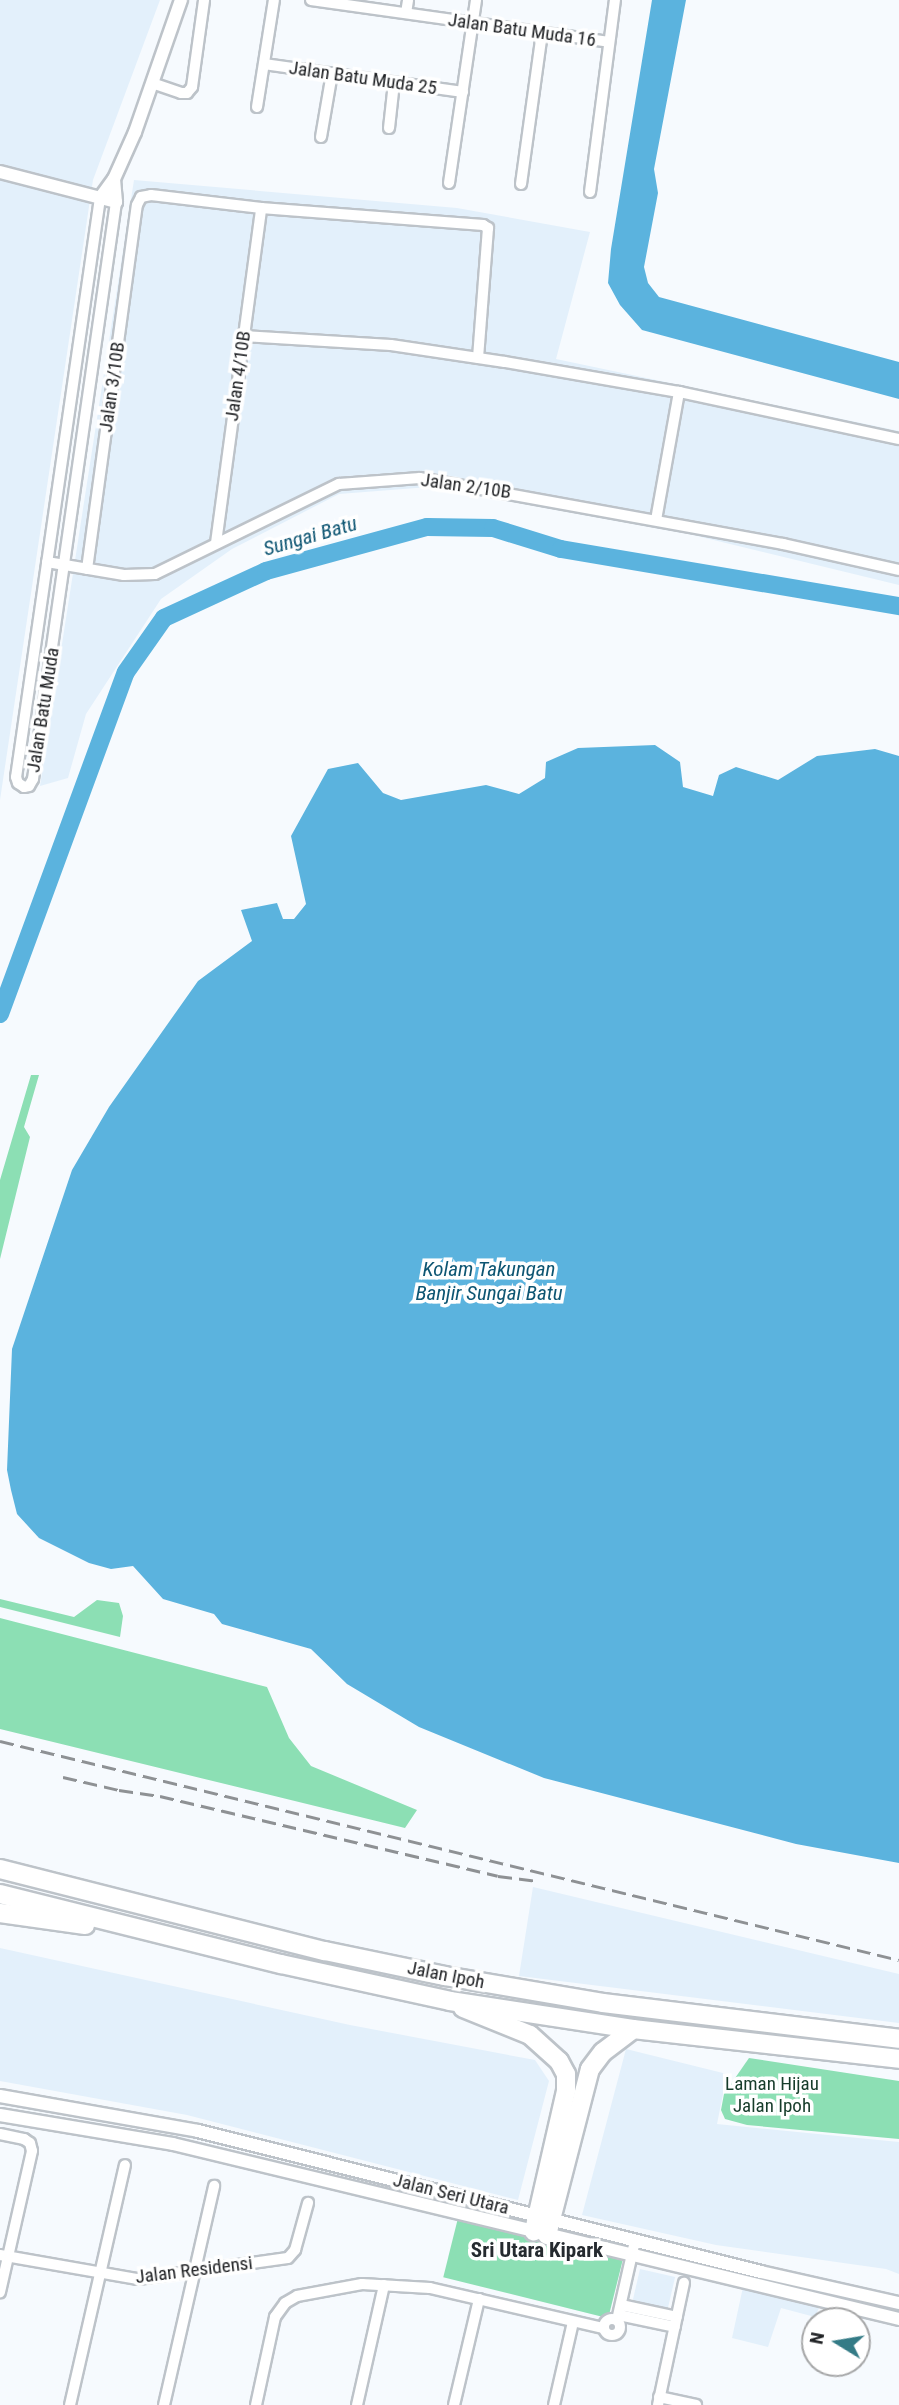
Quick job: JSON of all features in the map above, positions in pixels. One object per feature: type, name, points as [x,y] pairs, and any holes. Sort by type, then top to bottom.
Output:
[{"type":"highway","points":[[0,1861],[138,1904]]},
{"type":"highway","name":"Jalan Ipoh","points":[[0,1869],[325,1951],[518,1989],[717,2019],[899,2039]]},
{"type":"highway","name":"Jalan Ipoh","points":[[0,1894],[134,1929],[450,2001],[633,2029],[893,2060]]},
{"type":"highway","points":[[0,1913],[64,1923],[134,1929]]},
{"type":"highway","points":[[450,2001],[486,2020],[530,2035],[559,2061],[566,2074],[566,2091],[543,2226]]},
{"type":"highway","points":[[543,2226],[590,2069],[603,2052],[633,2029]]},
{"type":"street","points":[[100,198],[114,179],[181,0]]},
{"type":"street","points":[[152,83],[181,93],[187,93],[192,87],[204,0]]},
{"type":"street","points":[[257,107],[274,0]]},
{"type":"street","name":"Jalan Batu Muda 16","points":[[311,0],[609,42]]},
{"type":"street","points":[[406,13],[408,0]]},
{"type":"street","points":[[449,183],[476,0]]},
{"type":"street","points":[[590,192],[615,0]]},
{"type":"street","points":[[522,184],[542,32]]},
{"type":"street","name":"Jalan Batu Muda 25","points":[[264,64],[463,92]]},
{"type":"street","points":[[321,137],[332,73]]},
{"type":"street","points":[[389,128],[394,83]]},
{"type":"street","points":[[0,172],[116,201],[114,179]]},
{"type":"street","name":"Jalan 3/10B","points":[[87,569],[137,205],[145,195],[261,208]]},
{"type":"street","name":"Jalan Batu Muda","points":[[100,198],[16,777],[18,783],[24,787],[29,786],[33,779],[116,201]]},
{"type":"street","points":[[261,208],[474,223],[488,228],[478,358]]},
{"type":"street","name":"Jalan 4/10B","points":[[216,543],[261,208]]},
{"type":"street","points":[[243,337],[367,343],[478,358],[679,392],[899,439]]},
{"type":"street","points":[[656,520],[679,392]]},
{"type":"street","name":"Jalan 2/10B","points":[[47,562],[124,575],[155,574],[339,484],[420,478],[656,520],[899,570]]},
{"type":"street","points":[[0,1922],[64,1923]]},
{"type":"street","name":"Jalan Seri Utara","points":[[0,2096],[198,2131],[543,2226],[632,2255],[899,2319]]},
{"type":"street","name":"Jalan Seri Utara","points":[[0,2115],[173,2144],[543,2226],[635,2241],[899,2303]]},
{"type":"street","points":[[0,2134],[24,2139],[30,2143],[32,2151],[4,2256],[0,2292]]},
{"type":"street","points":[[70,2405],[124,2165]]},
{"type":"street","points":[[164,2405],[214,2186]]},
{"type":"street","name":"Jalan Residensi","points":[[4,2256],[138,2279],[292,2256],[308,2203]]},
{"type":"street","points":[[256,2405],[275,2317],[285,2303],[297,2296],[362,2284],[430,2288],[603,2328],[608,2334],[616,2334],[620,2328],[619,2313],[635,2241]]},
{"type":"street","points":[[684,2283],[658,2401],[696,2405]]},
{"type":"street","points":[[357,2405],[384,2286]]},
{"type":"street","points":[[454,2405],[479,2299]]},
{"type":"street","points":[[619,2313],[676,2322]]},
{"type":"street","points":[[554,2405],[573,2322]]},
{"type":"shaded area","points":[[0,0],[160,0],[93,180],[0,800]]},
{"type":"shaded area","points":[[134,180],[457,208],[590,232],[556,359],[899,431],[899,585],[693,535],[429,487],[339,494],[232,549],[161,599],[86,714],[68,778],[40,786]]},
{"type":"shaded area","points":[[533,1887],[899,1974],[899,2023],[519,1976]]},
{"type":"shaded area","points":[[0,1948],[350,2025],[535,2060],[549,2081],[518,2200],[187,2115],[0,2081]]},
{"type":"shaded area","points":[[626,2049],[727,2074],[717,2124],[899,2142],[899,2274],[886,2269],[716,2245],[582,2215]]},
{"type":"shaded area","points":[[640,2269],[675,2277],[667,2310],[632,2302]]},
{"type":"shaded area","points":[[743,2287],[815,2307],[801,2307],[801,2313],[781,2308],[768,2347],[732,2338]]},
{"type":"green space","points":[[31,1075],[39,1075],[24,1127],[30,1137],[0,1259],[0,1180]]},
{"type":"green space","points":[[0,1599],[74,1617],[97,1600],[119,1603],[123,1616],[120,1637],[0,1607]]},
{"type":"green space","points":[[0,1618],[267,1687],[289,1738],[311,1766],[417,1810],[405,1828],[0,1729]]},
{"type":"green space","name":"Laman Hijau Jalan Ipoh","points":[[749,2058],[899,2081],[899,2139],[747,2125],[725,2119],[721,2110],[724,2094]]},
{"type":"green space","points":[[458,2218],[623,2259],[608,2318],[443,2277]]},
{"type":"water","points":[[652,0],[686,0],[654,169],[658,193],[644,267],[648,283],[659,297],[899,362],[899,399],[642,330],[620,305],[608,283],[611,249]]},
{"type":"water","name":"Kolam Takungan Banjir Sungai Batu","points":[[655,745],[680,762],[683,787],[713,796],[719,775],[736,767],[778,780],[817,756],[875,749],[899,756],[899,1863],[796,1844],[544,1778],[419,1727],[347,1684],[311,1649],[222,1624],[214,1614],[163,1599],[133,1566],[111,1569],[89,1563],[39,1538],[17,1514],[11,1490],[7,1470],[12,1349],[72,1170],[109,1107],[198,981],[252,941],[241,910],[277,903],[283,919],[294,919],[306,904],[291,836],[328,769],[358,763],[383,793],[401,800],[486,785],[519,794],[545,778],[546,762],[578,748]]},
{"type":"waterway","name":"Sungai Batu","points":[[0,1014],[126,672],[164,618],[266,571],[427,527],[493,528],[561,549],[899,606]]},
{"type":"railway","points":[[0,1741],[899,1960]]},
{"type":"railway","points":[[63,1777],[160,1796],[498,1876],[538,1881]]},
{"type":"district","name":"Sri Utara Kipark","points":[[537,2250]]}]
